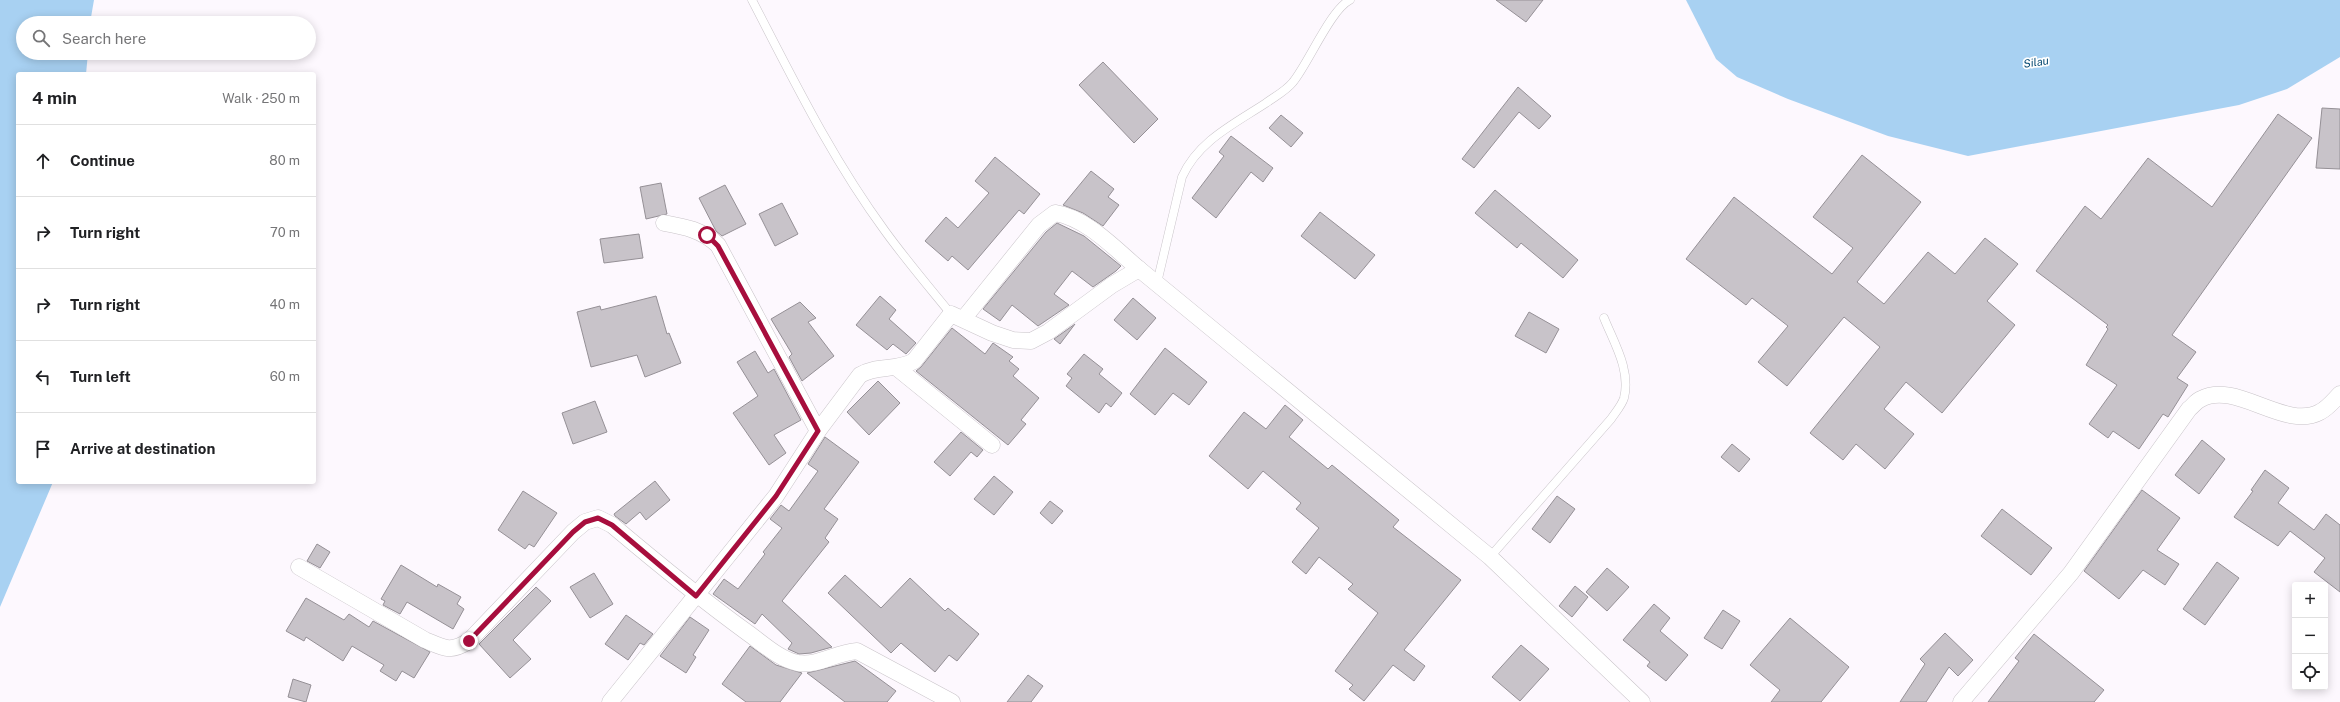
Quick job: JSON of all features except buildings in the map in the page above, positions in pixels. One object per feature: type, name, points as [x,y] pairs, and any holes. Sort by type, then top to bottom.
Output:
[{"type":"street","points":[[610,702],[776,496],[818,431],[860,375],[868,370],[898,368],[914,362],[958,316],[1039,224],[1055,213],[1066,215],[1094,232],[1490,557],[1642,702]]},
{"type":"street","points":[[664,223],[696,230],[707,235],[718,246],[818,431]]},
{"type":"street","points":[[958,316],[992,333],[1013,340],[1030,341],[1048,332],[1112,285],[1139,269]]},
{"type":"street","points":[[898,368],[992,445]]},
{"type":"street","points":[[1961,702],[2071,573],[2189,409],[2201,399],[2214,395],[2230,396],[2291,415],[2307,416],[2319,412],[2340,394]]},
{"type":"street","points":[[299,567],[425,640],[446,649],[459,648],[469,641],[573,532],[585,522],[598,518],[612,525],[696,596],[775,653],[796,663],[814,664],[842,652],[856,651],[952,702]]},
{"type":"lane","points":[[752,0],[818,126],[851,181],[885,232],[958,316]]},
{"type":"lane","points":[[1157,283],[1182,177],[1189,161],[1209,141],[1292,83],[1335,16],[1346,2],[1350,0]]},
{"type":"lane","points":[[1490,557],[1610,419],[1624,400],[1626,382],[1622,362],[1604,318]]},
{"type":"water","points":[[0,0],[94,0],[91,16],[16,16],[16,60],[87,60],[86,72],[16,72],[16,484],[52,484],[0,607]]},
{"type":"water","name":"Silau","points":[[1686,0],[2340,0],[2340,57],[2287,89],[2239,105],[1968,156],[1888,136],[1788,99],[1737,77],[1716,59]]},
{"type":"route","points":[[469,641],[573,532],[585,522],[598,518],[612,525],[696,596],[776,496],[818,431],[718,246],[707,235]]}]
